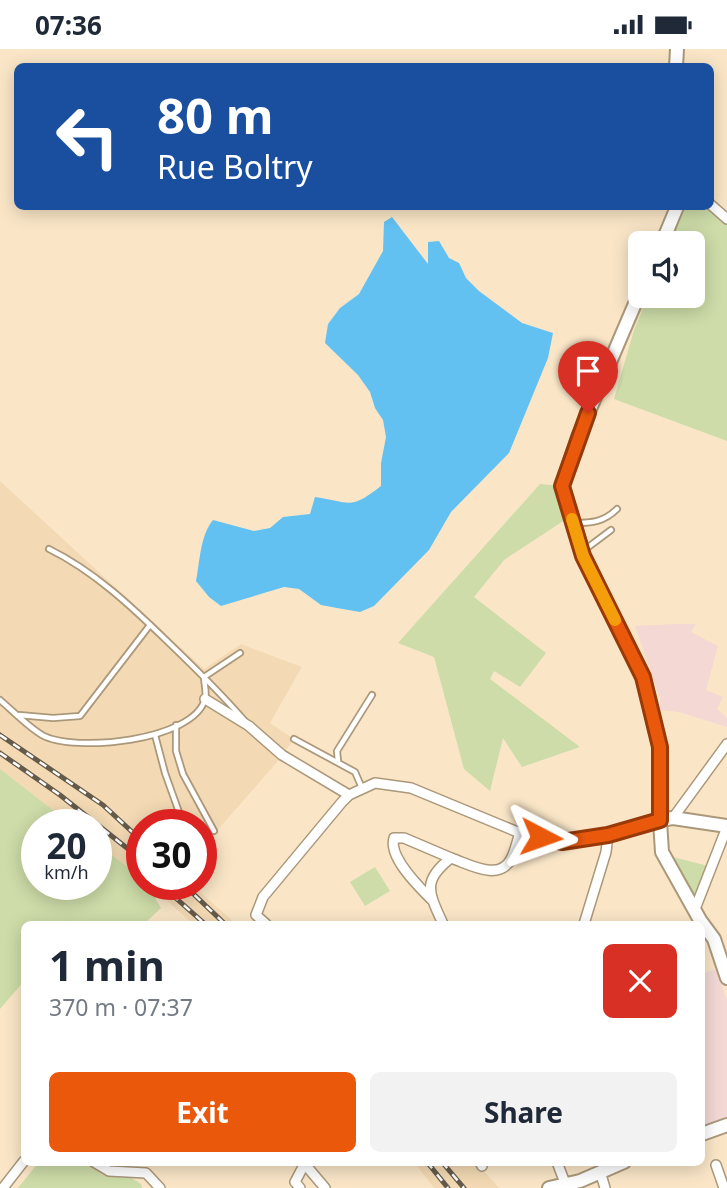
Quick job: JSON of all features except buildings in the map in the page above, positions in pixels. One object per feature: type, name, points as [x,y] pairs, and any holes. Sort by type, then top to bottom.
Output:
[{"type":"street","points":[[667,231],[676,210]]},
{"type":"street","points":[[633,308],[578,437],[562,486],[582,552],[643,677],[660,747],[666,819],[663,852],[702,921]]},
{"type":"street","points":[[205,699],[249,726],[282,755],[349,795]]},
{"type":"street","points":[[666,819],[727,744]]},
{"type":"street","points":[[263,921],[256,915],[263,897],[349,795],[375,783],[411,788],[520,833],[562,842],[608,835],[666,819],[727,827],[695,909]]},
{"type":"street","points":[[432,899],[414,882],[395,853],[392,845],[394,838],[404,838],[491,871],[500,870],[511,861],[520,833]]},
{"type":"street","points":[[585,921],[606,852],[608,835]]},
{"type":"street","points":[[442,921],[432,899],[430,885],[437,869],[451,858]]},
{"type":"street","points":[[705,926],[713,939],[727,978]]},
{"type":"street","points":[[713,939],[727,936]]},
{"type":"street","points":[[705,1133],[727,1125]]},
{"type":"street","points":[[3,1188],[21,1164]]},
{"type":"street","points":[[716,1165],[724,1188]]},
{"type":"street","points":[[101,1166],[109,1171],[146,1173],[160,1188]]},
{"type":"street","points":[[300,1188],[295,1182],[303,1166]]},
{"type":"street","points":[[307,1166],[325,1188]]},
{"type":"street","points":[[560,1166],[574,1184]]},
{"type":"street","points":[[549,1188],[574,1184],[613,1166]]},
{"type":"street","points":[[600,1171],[605,1188]]},
{"type":"lane","points":[[573,523],[607,519],[617,509]]},
{"type":"lane","points":[[582,552],[611,530]]},
{"type":"lane","points":[[49,549],[72,560],[150,625],[204,677],[249,726]]},
{"type":"lane","points":[[18,715],[53,718],[80,716],[150,625]]},
{"type":"lane","points":[[204,677],[240,653]]},
{"type":"lane","points":[[0,700],[43,736],[82,744],[135,740],[155,735],[195,714],[205,699],[204,677]]},
{"type":"lane","points":[[338,761],[337,751],[372,695]]},
{"type":"lane","points":[[176,725],[176,751],[183,774],[202,809]]},
{"type":"lane","points":[[155,735],[178,809]]},
{"type":"lane","points":[[294,739],[355,772],[363,789]]},
{"type":"shaded area","points":[[0,481],[204,669],[241,644],[302,667],[270,723],[294,739],[217,831],[217,809],[126,809],[126,866],[112,855],[112,809],[52,809],[0,769]]},
{"type":"shaded area","points":[[696,624],[691,632],[718,646],[706,690],[723,697],[717,709],[727,718],[727,727],[679,712],[660,710],[660,698],[635,626]]},
{"type":"shaded area","points":[[167,900],[209,900],[233,921],[190,921]]},
{"type":"shaded area","points":[[716,969],[727,1000],[727,1118],[705,1125],[705,973]]},
{"type":"shaded area","points":[[417,1166],[480,1166],[499,1188],[434,1188]]},
{"type":"green space","points":[[685,210],[711,210],[727,224],[727,441],[614,399],[643,308],[705,308],[705,231],[675,231]]},
{"type":"green space","points":[[540,484],[562,486],[571,516],[504,560],[474,597],[546,653],[520,687],[494,671],[490,679],[580,747],[522,767],[503,738],[490,791],[464,769],[434,657],[398,643]]},
{"type":"green space","points":[[0,769],[52,809],[21,809],[21,900],[112,900],[112,855],[126,866],[126,900],[156,900],[161,908],[147,921],[21,921],[21,984],[0,1009]]},
{"type":"green space","points":[[669,856],[708,866],[695,901]]},
{"type":"green space","points":[[375,867],[390,891],[365,906],[350,882]]},
{"type":"green space","points":[[36,1166],[91,1166],[103,1175],[130,1177],[141,1184],[142,1188],[18,1188]]},
{"type":"water","points":[[392,217],[428,264],[428,242],[439,241],[449,258],[459,263],[466,278],[479,291],[522,323],[553,333],[548,358],[509,453],[451,512],[429,550],[374,606],[360,612],[321,605],[299,589],[284,587],[221,606],[209,597],[196,581],[203,541],[213,520],[254,531],[270,528],[283,517],[310,514],[315,497],[356,502],[381,486],[381,463],[386,437],[383,420],[375,408],[370,392],[358,375],[325,343],[328,324],[340,308],[359,294],[383,251],[384,222]]},
{"type":"railway","points":[[0,735],[103,805],[126,826]]},
{"type":"railway","points":[[0,753],[60,795],[126,847]]},
{"type":"railway","points":[[178,900],[202,921]]},
{"type":"railway","points":[[200,900],[222,921]]},
{"type":"railway","points":[[430,1166],[448,1188]]},
{"type":"railway","points":[[445,1166],[464,1188]]},
{"type":"slow traffic","points":[[572,519],[583,556],[615,620]]},
{"type":"route","points":[[541,837],[562,842],[608,835],[660,820],[660,747],[643,677],[583,556],[562,486],[588,413]]}]
